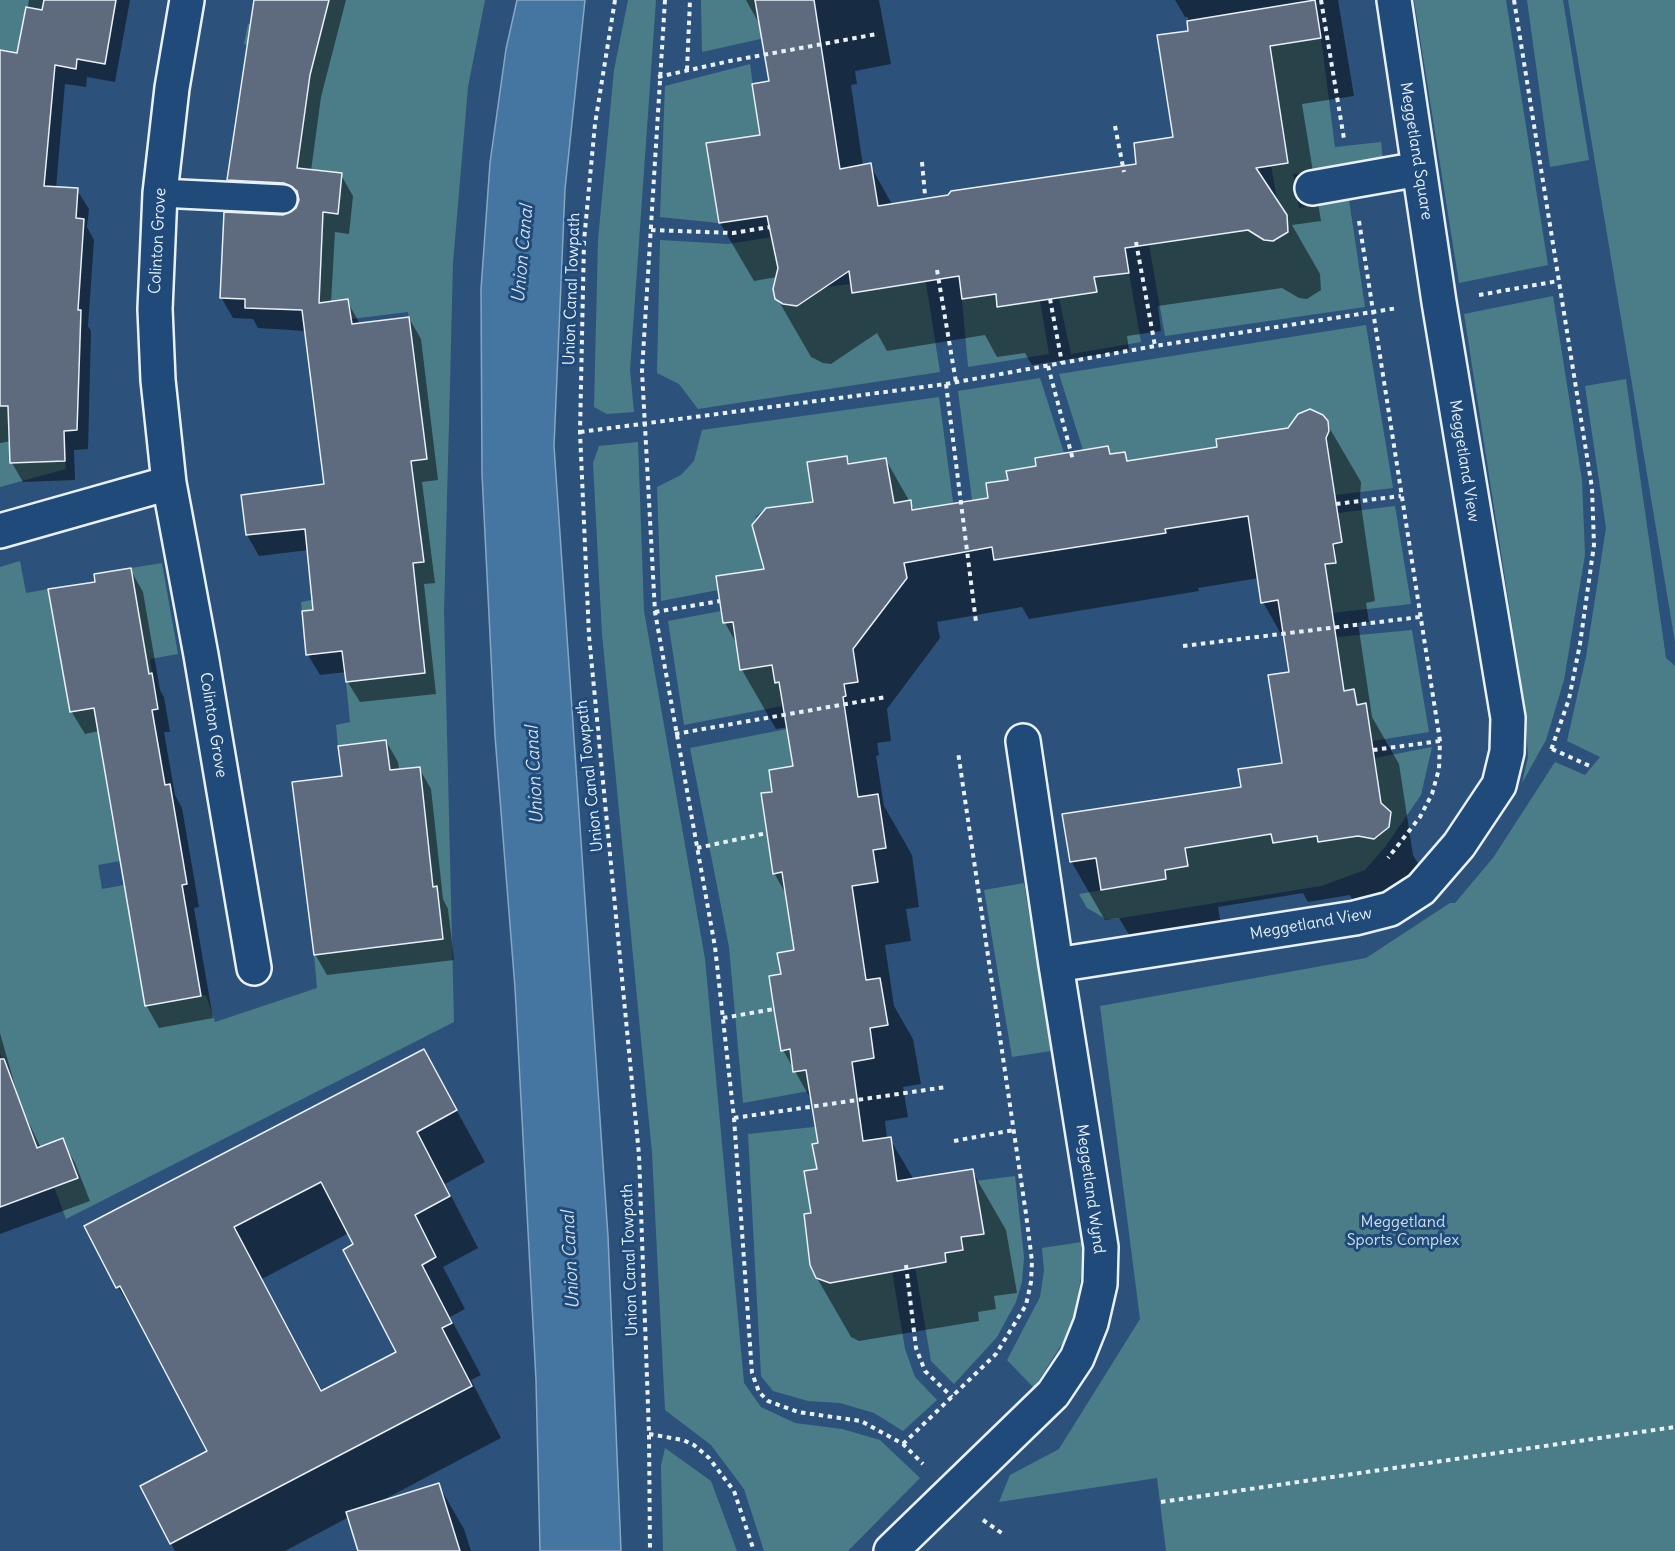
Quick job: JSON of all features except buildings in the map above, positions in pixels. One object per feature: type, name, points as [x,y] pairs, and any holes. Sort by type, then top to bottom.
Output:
[{"type":"street","name":"Colinton Grove","points":[[187,0],[172,88],[160,193],[155,309],[158,380],[168,483],[201,654],[254,968]]},
{"type":"street","name":"Meggetland Square","points":[[1394,0],[1439,302]]},
{"type":"street","points":[[1312,188],[1419,170]]},
{"type":"street","name":"Meggetland View","points":[[1056,965],[1354,918],[1390,909],[1421,889],[1429,880],[1459,845],[1499,785],[1507,752],[1508,718],[1439,302]]},
{"type":"street","points":[[0,531],[168,483]]},
{"type":"street","points":[[1023,741],[1056,965]]},
{"type":"street","name":"Meggetland Wynd","points":[[891,1551],[1053,1394],[1077,1358],[1091,1323],[1100,1284],[1101,1247],[1056,965]]},
{"type":"lane","points":[[160,193],[283,199]]},
{"type":"path","name":"Union Canal Towpath","points":[[615,0],[595,124],[584,241],[580,432],[590,648],[639,1155],[649,1434],[650,1551]]},
{"type":"path","points":[[665,0],[658,77],[642,371],[655,612],[675,734],[715,947],[734,1118],[752,1373],[759,1392],[768,1401],[798,1412],[861,1421],[903,1443],[952,1492]]},
{"type":"path","points":[[687,70],[690,0]]},
{"type":"path","points":[[1514,0],[1592,488],[1594,545],[1569,699],[1547,758]]},
{"type":"path","points":[[658,77],[877,34]]},
{"type":"path","points":[[1115,126],[1124,172]]},
{"type":"path","points":[[922,162],[925,195]]},
{"type":"path","points":[[651,230],[733,233],[770,227]]},
{"type":"path","points":[[1136,242],[1155,346]]},
{"type":"path","points":[[937,270],[956,382]]},
{"type":"path","points":[[580,432],[946,384],[1155,346],[1558,281]]},
{"type":"path","points":[[1050,299],[1062,363]]},
{"type":"path","points":[[1372,312],[1440,741],[1439,769],[1432,794],[1420,817],[1385,862]]},
{"type":"path","points":[[1048,366],[1073,460]]},
{"type":"path","points":[[946,384],[976,622]]},
{"type":"path","points":[[1336,504],[1401,496]]},
{"type":"path","points":[[655,612],[720,601]]},
{"type":"path","points":[[1183,645],[1420,617]]},
{"type":"path","points":[[675,734],[886,697]]},
{"type":"path","points":[[1373,750],[1440,741]]},
{"type":"path","points":[[1552,749],[1592,766]]},
{"type":"path","points":[[903,1443],[996,1354],[1026,1305],[1031,1282],[1032,1261],[1014,1130],[958,752]]},
{"type":"path","points":[[697,848],[767,833]]},
{"type":"path","points":[[723,1018],[774,1009]]},
{"type":"path","points":[[734,1118],[946,1087]]},
{"type":"path","points":[[954,1141],[1014,1130]]},
{"type":"path","points":[[906,1265],[916,1348],[925,1371],[952,1397]]},
{"type":"path","points":[[1161,1502],[1675,1427]]},
{"type":"path","points":[[649,1434],[683,1440],[694,1445],[709,1458],[734,1491],[754,1551]]},
{"type":"green space","points":[[0,0],[44,0],[42,10],[26,7],[34,56],[0,50]]},
{"type":"green space","points":[[329,0],[485,0],[468,87],[453,263],[444,612],[454,1022],[66,1219],[54,1187],[78,1177],[63,1139],[37,1148],[0,1053],[0,567],[20,561],[26,593],[48,589],[57,643],[141,628],[131,568],[162,563],[178,654],[150,659],[152,673],[67,688],[94,708],[114,832],[176,821],[182,850],[98,865],[102,889],[124,885],[145,1005],[206,995],[215,1022],[317,988],[314,955],[443,939],[437,887],[405,890],[301,851],[299,840],[426,824],[420,767],[390,770],[386,740],[338,746],[336,725],[350,722],[346,682],[389,601],[302,611],[301,602],[346,594],[344,572],[424,562],[418,510],[323,489],[323,472],[427,458],[408,312],[351,319],[348,299],[302,305],[288,310],[293,208],[338,213],[342,174],[296,168],[310,75],[271,50],[244,44],[248,24],[318,41]]},
{"type":"green space","points":[[628,0],[656,0],[630,370],[634,412],[607,414],[594,407],[598,240],[614,70]]},
{"type":"green space","points":[[701,0],[755,0],[759,24],[774,36],[702,52]]},
{"type":"green space","points":[[1414,0],[1506,0],[1548,265],[1459,283]]},
{"type":"green space","points":[[1527,0],[1563,0],[1589,160],[1550,167]]},
{"type":"green space","points":[[1568,0],[1675,0],[1675,642]]},
{"type":"green space","points":[[1287,5],[1293,42],[1321,38],[1335,147],[1381,142],[1383,161],[1293,174],[1299,208],[1349,200],[1365,307],[1165,336],[1149,245],[1252,229],[1264,240],[1275,241],[1284,234],[1288,227],[1287,215],[1278,205],[1271,165],[1288,163],[1274,68],[1238,23],[1236,13]]},
{"type":"green space","points":[[750,64],[760,135],[709,143],[719,223],[660,217],[665,86]]},
{"type":"green space","points":[[772,237],[779,272],[775,278],[774,295],[788,306],[800,304],[811,289],[850,284],[852,293],[906,285],[924,270],[940,372],[698,409],[679,384],[657,373],[660,240],[728,244]]},
{"type":"green space","points":[[1129,273],[1141,342],[1071,354],[1059,298],[1096,292],[1094,277]]},
{"type":"green space","points":[[996,294],[998,307],[1040,301],[1049,354],[968,367],[962,299]]},
{"type":"green space","points":[[1553,296],[1582,480],[1585,555],[1564,680],[1546,740],[1522,783],[1528,757],[1525,707],[1464,314]]},
{"type":"green space","points":[[1366,325],[1393,488],[1335,495],[1325,441],[1329,431],[1323,415],[1313,410],[1297,415],[1292,428],[1216,439],[1217,449],[1127,461],[1125,452],[1110,454],[1108,446],[1083,450],[1059,374]]},
{"type":"green space","points":[[1040,378],[1064,453],[1035,458],[1036,466],[1008,480],[986,484],[988,498],[972,500],[958,391]]},
{"type":"green space","name":"Meggetland Sports Complex","points":[[1626,379],[1666,658],[1675,666],[1675,1551],[1166,1551],[1157,1478],[999,1502],[1010,1475],[1059,1449],[1140,1319],[1100,1006],[1366,958],[1450,903],[1455,903],[1493,858],[1555,762],[1585,775],[1600,757],[1567,741],[1586,657],[1606,528],[1585,386]]},
{"type":"green space","points":[[939,397],[960,554],[938,557],[935,540],[943,505],[912,510],[911,500],[894,503],[886,458],[848,464],[847,456],[807,462],[814,507],[766,508],[756,516],[753,527],[758,540],[762,569],[717,576],[718,590],[661,601],[657,487],[681,475],[694,461],[702,430]]},
{"type":"green space","points":[[0,406],[8,406],[10,463],[65,461],[66,469],[0,487]]},
{"type":"green space","points":[[638,442],[644,611],[705,959],[744,1383],[761,1407],[795,1423],[842,1429],[880,1440],[920,1478],[848,1551],[764,1551],[744,1489],[711,1445],[665,1410],[652,1153],[602,634],[593,463],[599,446]]},
{"type":"green space","points":[[1395,506],[1411,604],[1323,614],[1320,596],[1330,594],[1325,564],[1336,563],[1335,543],[1342,542],[1338,513]]},
{"type":"green space","points":[[721,611],[724,623],[733,622],[740,670],[772,665],[775,682],[789,681],[792,704],[684,725],[668,621]]},
{"type":"green space","points":[[1412,630],[1429,732],[1372,741],[1366,704],[1357,705],[1354,689],[1344,691],[1340,664],[1327,638]]},
{"type":"green space","points":[[802,726],[790,750],[793,766],[769,770],[772,792],[761,793],[773,873],[782,872],[799,949],[777,953],[781,974],[769,976],[782,1051],[790,1049],[794,1072],[806,1070],[809,1091],[743,1103],[729,947],[690,748]]},
{"type":"green space","points":[[1432,747],[1421,795],[1385,847],[1365,870],[1321,886],[1115,919],[1106,919],[1087,908],[1079,894],[1166,879],[1165,870],[1188,866],[1185,848],[1271,834],[1273,843],[1317,836],[1318,842],[1361,835],[1378,837],[1389,827],[1387,809],[1372,800],[1369,779],[1377,777],[1375,758]]},
{"type":"green space","points":[[1024,883],[1051,1051],[1012,1057],[984,890]]},
{"type":"green space","points":[[823,1126],[825,1141],[812,1144],[817,1169],[804,1172],[811,1213],[811,1270],[818,1280],[830,1283],[892,1271],[905,1349],[915,1377],[937,1400],[903,1431],[874,1413],[840,1403],[808,1401],[773,1391],[761,1376],[748,1134]]},
{"type":"green space","points":[[1015,1176],[1024,1257],[1022,1282],[1016,1302],[997,1337],[954,1384],[931,1361],[915,1267],[946,1262],[945,1253],[963,1250],[961,1237],[984,1234],[975,1181]]},
{"type":"green space","points":[[1082,1242],[1077,1308],[1065,1339],[1034,1388],[1007,1360],[1040,1297],[1044,1271],[1042,1248]]},
{"type":"green space","points":[[665,1448],[711,1481],[737,1551],[663,1551],[661,1466]]},
{"type":"water","name":"Union Canal","points":[[517,0],[585,0],[565,189],[554,446],[608,1236],[621,1551],[540,1551],[536,1380],[515,988],[495,736],[482,474],[481,289],[490,163],[506,49]]}]
